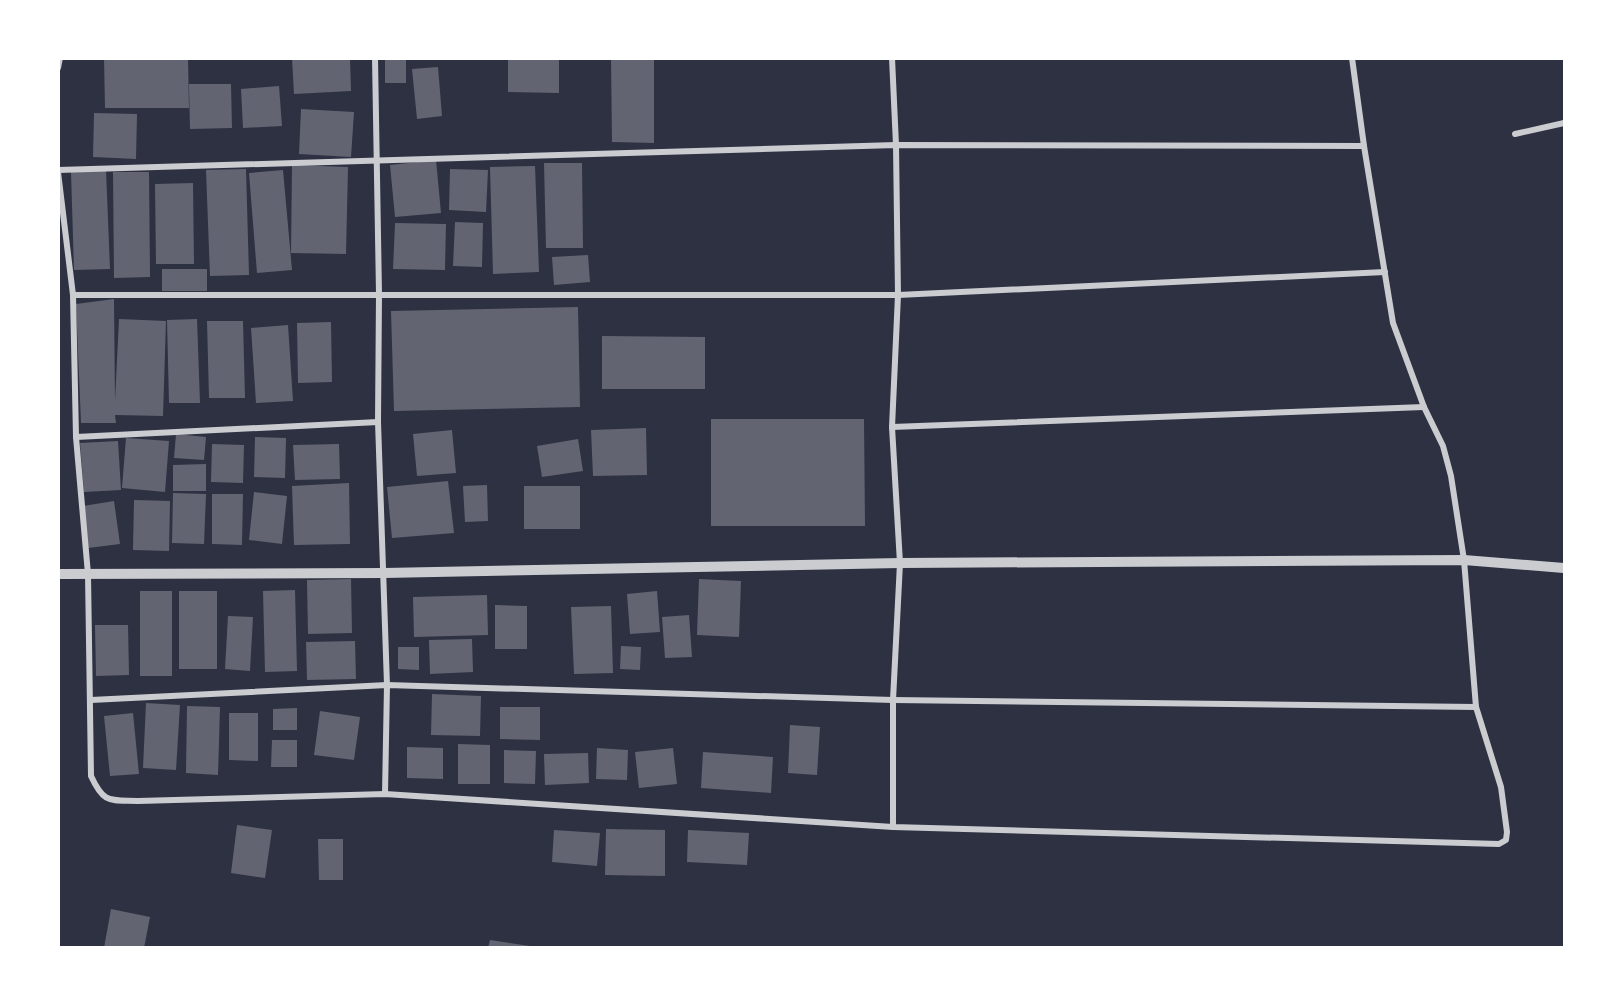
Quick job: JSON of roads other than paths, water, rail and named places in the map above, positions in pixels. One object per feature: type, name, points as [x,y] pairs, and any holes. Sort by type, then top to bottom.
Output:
[{"type":"street","points":[[58,68],[60,58]]},
{"type":"street","points":[[375,58],[378,159],[378,422],[387,685],[385,794]]},
{"type":"street","points":[[892,58],[898,295],[892,427],[900,563],[893,700],[893,827]]},
{"type":"street","points":[[1352,58],[1393,323],[1424,407],[1443,446],[1451,476],[1464,560],[1476,707],[1501,787],[1506,840],[1499,844],[893,827],[385,794],[138,801],[108,800],[99,793],[91,776],[88,574],[76,437],[73,295],[58,171],[378,159],[896,145],[1364,146]]},
{"type":"street","points":[[1515,134],[1564,123]]},
{"type":"street","points":[[73,295],[898,295],[1385,272]]},
{"type":"street","points":[[892,427],[1424,407]]},
{"type":"street","points":[[76,437],[378,422]]},
{"type":"street","points":[[58,574],[384,573],[900,563],[1464,560],[1564,568]]},
{"type":"street","points":[[91,700],[387,685],[893,700],[1476,707]]}]
